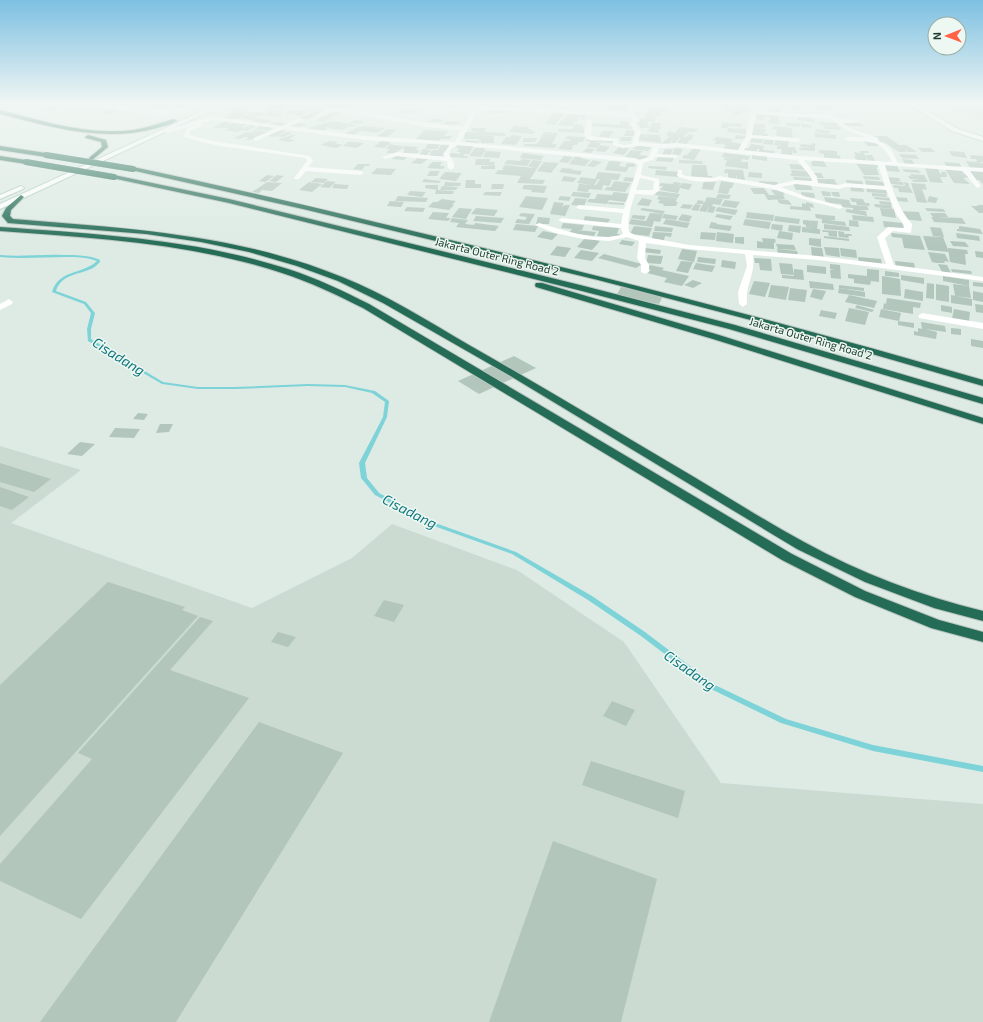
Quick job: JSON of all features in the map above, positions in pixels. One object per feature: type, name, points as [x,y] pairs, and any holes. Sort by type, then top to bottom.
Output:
[{"type":"highway","name":"Jakarta Outer Ring Road 2","points":[[18,151],[133,169],[327,212],[708,305],[889,354],[983,382]]},
{"type":"highway","points":[[92,158],[101,151]]},
{"type":"highway","name":"Jakarta Outer Ring Road 2","points":[[0,158],[114,177],[229,200],[732,327],[983,401]]},
{"type":"highway","points":[[20,197],[8,209],[6,216],[11,221],[146,232],[202,240],[250,250],[300,264],[341,279],[386,301],[510,372],[801,546],[870,579],[938,604],[983,616]]},
{"type":"highway","points":[[317,222],[716,337],[983,422]]},
{"type":"highway","points":[[0,229],[137,240],[187,247],[250,261],[323,285],[366,306],[787,557],[860,594],[936,624],[983,638]]},
{"type":"street","points":[[57,173],[108,151]]},
{"type":"street","points":[[0,207],[122,151]]},
{"type":"street","points":[[266,151],[308,157],[310,160],[297,178]]},
{"type":"street","points":[[447,151],[445,156],[451,163],[451,168]]},
{"type":"street","points":[[550,151],[640,162],[649,160],[654,151]]},
{"type":"street","points":[[728,151],[799,158],[983,170]]},
{"type":"street","points":[[816,151],[826,160]]},
{"type":"street","points":[[888,151],[896,165]]},
{"type":"street","points":[[385,157],[397,154],[448,159]]},
{"type":"street","points":[[653,155],[675,157]]},
{"type":"street","points":[[799,158],[814,177],[815,182],[812,184]]},
{"type":"street","points":[[628,235],[624,226],[626,211],[639,176],[640,162]]},
{"type":"street","points":[[881,164],[900,218],[908,224],[908,231],[891,229],[881,237],[891,268]]},
{"type":"street","points":[[304,169],[361,173]]},
{"type":"street","points":[[965,169],[978,186]]},
{"type":"street","points":[[680,171],[679,175],[685,178],[715,180],[719,178],[774,187],[805,198],[840,206]]},
{"type":"street","points":[[633,192],[652,194],[656,191],[657,180],[639,176]]},
{"type":"street","points":[[774,187],[796,182],[889,188]]},
{"type":"street","points":[[0,197],[28,185]]},
{"type":"street","points":[[579,207],[626,211]]},
{"type":"street","points":[[562,220],[624,226]]},
{"type":"street","points":[[539,225],[563,233],[594,238],[616,239],[628,235],[643,240],[818,258],[983,279]]},
{"type":"street","points":[[643,240],[641,258],[645,264],[645,272]]},
{"type":"street","points":[[743,304],[742,292],[751,266],[749,252]]},
{"type":"street","points":[[0,307],[9,302]]},
{"type":"street","points":[[922,316],[983,326]]},
{"type":"shaded area","points":[[0,446],[81,470],[11,523],[252,608],[352,558],[392,524],[517,570],[624,642],[721,783],[983,804],[983,1022],[0,1022]]},
{"type":"building","points":[[388,151],[399,151],[396,153],[386,153]]},
{"type":"building","points":[[404,151],[419,151],[418,153],[402,154]]},
{"type":"building","points":[[422,151],[430,151],[427,155],[419,155]]},
{"type":"building","points":[[432,151],[446,151],[443,156],[429,156]]},
{"type":"building","points":[[458,151],[471,151],[469,154],[464,154],[463,156],[468,156],[467,158],[449,157],[451,153],[460,154],[460,152],[457,152]]},
{"type":"building","points":[[473,151],[486,151],[481,157],[469,156]]},
{"type":"building","points":[[486,151],[501,152],[499,158],[483,157]]},
{"type":"building","points":[[584,151],[593,151],[591,153],[583,152]]},
{"type":"building","points":[[615,151],[627,151],[624,155],[613,153]]},
{"type":"building","points":[[630,151],[643,151],[639,155],[648,156],[645,160],[624,158]]},
{"type":"building","points":[[664,151],[672,151],[670,156],[662,155]]},
{"type":"building","points":[[674,151],[682,151],[680,155],[672,154]]},
{"type":"building","points":[[691,151],[700,151],[694,160],[682,158],[684,155],[687,155]]},
{"type":"building","points":[[744,151],[757,151],[756,153],[744,152]]},
{"type":"building","points":[[759,151],[775,151],[774,155],[757,153]]},
{"type":"building","points":[[782,151],[792,151],[792,155],[781,154]]},
{"type":"building","points":[[819,151],[837,151],[837,155],[840,156],[841,160],[824,158],[824,154],[819,153]]},
{"type":"building","points":[[860,151],[868,151],[869,153],[864,153],[868,162],[857,161],[854,156],[856,156],[854,152],[860,153]]},
{"type":"building","points":[[897,151],[907,152],[899,152]]},
{"type":"building","points":[[907,151],[917,152],[908,152]]},
{"type":"building","points":[[921,151],[935,152],[922,152]]},
{"type":"building","points":[[949,151],[964,152],[967,158],[952,156]]},
{"type":"building","points":[[523,153],[544,156],[541,160],[520,158]]},
{"type":"building","points":[[724,153],[750,156],[748,160],[742,159],[741,162],[748,162],[748,169],[725,166],[727,160],[724,160],[725,158],[736,159],[722,157]]},
{"type":"building","points":[[752,154],[767,156],[767,161],[752,159]]},
{"type":"building","points":[[899,154],[916,155],[919,159],[902,158]]},
{"type":"building","points":[[576,155],[582,156],[580,158],[590,160],[585,166],[569,164]]},
{"type":"building","points":[[865,155],[872,155],[876,162],[869,162]]},
{"type":"building","points":[[970,155],[983,156],[983,162],[978,162],[983,163],[983,169],[970,168],[966,161],[977,162],[976,159],[971,159]]},
{"type":"building","points":[[395,156],[407,157],[404,160],[392,159]]},
{"type":"building","points":[[564,156],[573,157],[568,163],[559,162]]},
{"type":"building","points":[[658,156],[674,157],[672,162],[656,161]]},
{"type":"building","points":[[418,158],[428,159],[421,164],[411,163]]},
{"type":"building","points":[[476,159],[490,159],[490,162],[495,162],[494,165],[475,165]]},
{"type":"building","points":[[522,159],[531,160],[527,166],[504,164],[507,160],[520,161]]},
{"type":"building","points":[[812,159],[823,160],[827,167],[812,166]]},
{"type":"building","points":[[902,159],[912,160],[915,165],[905,164]]},
{"type":"building","points":[[533,160],[542,161],[530,179],[545,180],[543,184],[517,183],[521,176],[495,174],[498,170],[505,170],[502,169],[505,165],[535,168],[528,166]]},
{"type":"building","points":[[593,160],[602,162],[594,167],[587,166]]},
{"type":"building","points":[[679,160],[702,161],[703,164],[679,163]]},
{"type":"building","points":[[609,161],[621,162],[619,166],[625,167],[627,163],[636,164],[634,167],[629,167],[626,172],[605,170]]},
{"type":"building","points":[[432,162],[442,162],[440,166],[445,166],[443,169],[427,168]]},
{"type":"building","points":[[544,162],[559,163],[551,173],[537,171]]},
{"type":"building","points":[[944,162],[959,163],[962,168],[947,167]]},
{"type":"building","points":[[856,163],[877,164],[878,168],[876,167],[879,175],[864,175]]},
{"type":"building","points":[[358,164],[370,164],[369,166],[365,166],[362,170],[353,169]]},
{"type":"building","points":[[789,164],[804,165],[806,170],[791,169]]},
{"type":"building","points":[[495,165],[495,169],[481,169],[481,166]]},
{"type":"building","points":[[692,165],[706,165],[708,176],[712,176],[711,179],[691,177]]},
{"type":"building","points":[[883,165],[897,166],[900,172],[886,171]]},
{"type":"building","points":[[649,166],[667,167],[666,170],[648,168]]},
{"type":"building","points":[[377,168],[396,169],[391,175],[371,174]]},
{"type":"building","points":[[562,168],[582,171],[580,175],[559,172]]},
{"type":"building","points":[[925,168],[938,169],[940,174],[942,174],[941,172],[946,172],[947,177],[940,177],[943,183],[930,182]]},
{"type":"building","points":[[725,169],[743,170],[745,180],[737,179],[737,174],[736,179],[728,178],[728,173],[724,173]]},
{"type":"building","points":[[902,169],[918,170],[921,173],[905,172]]},
{"type":"building","points":[[945,169],[961,170],[964,174],[970,177],[963,178],[970,184],[954,183]]},
{"type":"building","points":[[656,170],[679,172],[678,177],[655,175]]},
{"type":"building","points":[[791,170],[807,171],[810,177],[791,176]]},
{"type":"building","points":[[969,170],[983,171],[983,184],[979,180],[975,180]]},
{"type":"building","points":[[430,171],[440,171],[437,176],[427,176]]},
{"type":"building","points":[[445,172],[462,173],[456,181],[439,179]]},
{"type":"building","points":[[598,172],[621,174],[618,180],[602,179],[612,180],[609,186],[603,185],[602,190],[589,189],[588,192],[577,191],[579,184],[592,185],[577,183],[581,177],[595,179]],"holes":[[[598,179],[600,179],[596,185],[594,185]]]},
{"type":"building","points":[[749,172],[762,173],[762,178],[748,177]]},
{"type":"building","points":[[812,173],[821,173],[824,178],[816,178]]},
{"type":"building","points":[[910,174],[924,175],[928,182],[913,182],[912,180],[919,179],[910,179],[908,176],[911,176]]},
{"type":"building","points":[[267,175],[274,176],[265,182],[259,181]]},
{"type":"building","points":[[277,175],[284,176],[276,182],[269,181]]},
{"type":"building","points":[[564,176],[577,178],[573,182],[561,181]]},
{"type":"building","points":[[863,176],[879,177],[880,180],[864,179]]},
{"type":"building","points":[[625,177],[636,178],[635,182],[623,181]]},
{"type":"building","points":[[793,177],[811,178],[813,182],[795,181]]},
{"type":"building","points":[[886,177],[899,178],[901,181],[896,182],[903,182],[904,185],[891,184]]},
{"type":"building","points":[[316,178],[328,179],[324,183],[311,182]]},
{"type":"building","points":[[424,179],[441,181],[439,183],[422,182]]},
{"type":"building","points":[[816,179],[834,179],[838,186],[819,185]]},
{"type":"building","points":[[466,180],[475,180],[475,184],[481,184],[481,188],[465,188]]},
{"type":"building","points":[[704,180],[716,181],[713,190],[702,189]]},
{"type":"building","points":[[846,180],[862,181],[864,186],[847,185]]},
{"type":"building","points":[[865,180],[883,182],[885,187],[866,185]]},
{"type":"building","points":[[327,181],[336,182],[329,188],[320,187]]},
{"type":"building","points":[[614,181],[631,183],[625,192],[604,190],[607,187],[611,187]]},
{"type":"building","points":[[721,181],[734,183],[728,194],[718,193]]},
{"type":"building","points":[[759,181],[777,182],[779,186],[760,185]]},
{"type":"building","points":[[267,182],[282,183],[272,191],[262,190],[259,193],[252,192]]},
{"type":"building","points":[[309,182],[322,184],[312,192],[299,190]]},
{"type":"building","points":[[445,182],[461,183],[460,186],[444,186]]},
{"type":"building","points":[[674,182],[681,183],[678,188],[682,183],[692,184],[689,190],[680,188],[678,193],[660,190],[663,186],[659,186],[661,183],[673,184]]},
{"type":"building","points":[[904,182],[908,183],[913,193],[899,192],[898,188],[894,188],[893,185],[905,186]]},
{"type":"building","points":[[911,183],[925,184],[927,190],[922,189],[927,203],[917,202]]},
{"type":"building","points":[[334,184],[349,185],[347,189],[332,188]]},
{"type":"building","points":[[492,184],[504,184],[503,189],[491,189]]},
{"type":"building","points":[[793,184],[810,184],[813,190],[796,190]]},
{"type":"building","points":[[426,185],[438,185],[438,190],[425,188]]},
{"type":"building","points":[[524,185],[547,186],[544,193],[531,192],[532,190],[522,189]]},
{"type":"building","points":[[442,186],[458,187],[456,190],[440,190]]},
{"type":"building","points":[[850,186],[863,187],[864,192],[851,191]]},
{"type":"building","points":[[866,187],[888,189],[890,194],[867,192]]},
{"type":"building","points":[[750,188],[764,188],[769,195],[775,195],[771,190],[782,190],[785,195],[783,194],[785,199],[768,200],[764,194],[754,194]]},
{"type":"building","points":[[436,190],[454,191],[453,194],[435,194]]},
{"type":"building","points":[[410,191],[426,192],[422,197],[407,195]]},
{"type":"building","points":[[657,191],[680,194],[678,198],[655,195]]},
{"type":"building","points":[[821,191],[830,192],[831,196],[823,196]]},
{"type":"building","points":[[485,192],[502,192],[500,196],[483,195]]},
{"type":"building","points":[[573,192],[591,193],[589,198],[571,196]]},
{"type":"building","points":[[614,192],[631,194],[630,197],[627,196],[628,198],[625,202],[609,200],[607,204],[587,202],[589,199],[595,199],[597,194],[612,195]]},
{"type":"building","points":[[801,192],[814,193],[815,198],[802,197]]},
{"type":"building","points":[[831,192],[839,192],[840,197],[833,196]]},
{"type":"building","points":[[872,193],[886,194],[887,197],[872,196]]},
{"type":"building","points":[[718,194],[731,195],[729,199],[716,198]]},
{"type":"building","points":[[398,196],[428,198],[426,202],[395,201]]},
{"type":"building","points":[[526,196],[548,198],[542,210],[519,207]]},
{"type":"building","points":[[560,196],[571,197],[569,201],[558,200]]},
{"type":"building","points":[[659,196],[677,198],[676,202],[678,202],[676,206],[663,206],[664,204],[658,203],[660,200],[657,199]]},
{"type":"building","points":[[929,196],[938,198],[936,203],[927,202]]},
{"type":"building","points":[[707,197],[723,199],[720,205],[713,204],[712,206],[716,207],[713,213],[707,212],[709,206],[706,212],[699,211],[703,204],[696,204],[698,200],[704,201],[704,203]]},
{"type":"building","points":[[824,197],[849,200],[851,205],[867,206],[869,210],[857,210],[866,211],[867,216],[846,212],[846,209],[853,210],[853,208],[842,207],[841,204],[826,203]]},
{"type":"building","points":[[874,197],[891,198],[892,201],[875,199]]},
{"type":"building","points":[[896,197],[907,198],[908,202],[898,201]]},
{"type":"building","points":[[575,198],[587,199],[584,206],[571,205]]},
{"type":"building","points":[[642,198],[652,200],[649,206],[637,205]]},
{"type":"building","points":[[850,198],[863,199],[865,203],[869,203],[870,206],[857,205],[856,202],[852,202]]},
{"type":"building","points":[[442,199],[456,201],[449,210],[428,207],[433,202],[437,202]]},
{"type":"building","points":[[777,199],[788,200],[792,205],[779,203]]},
{"type":"building","points":[[725,200],[740,202],[736,208],[721,206]]},
{"type":"building","points":[[390,201],[404,202],[401,207],[387,206]]},
{"type":"building","points":[[879,201],[891,202],[892,205],[880,204]]},
{"type":"building","points":[[554,202],[564,203],[562,207],[565,205],[570,205],[565,216],[550,214]]},
{"type":"building","points":[[609,202],[624,203],[624,205],[608,204]]},
{"type":"building","points":[[806,202],[813,204],[814,208],[810,207],[811,211],[790,209],[790,206],[802,207],[802,203],[806,204]]},
{"type":"building","points":[[683,204],[693,205],[690,209],[680,208]]},
{"type":"building","points":[[695,204],[701,205],[698,211],[691,210]]},
{"type":"building","points":[[874,204],[891,205],[892,209],[875,207]]},
{"type":"building","points":[[977,205],[983,205],[983,213],[979,213],[971,206],[978,206]]},
{"type":"building","points":[[407,207],[425,208],[423,212],[404,211]]},
{"type":"building","points":[[718,207],[738,210],[735,215],[715,211]]},
{"type":"building","points":[[459,208],[472,209],[466,219],[452,217]]},
{"type":"building","points":[[476,208],[498,210],[494,216],[471,214]]},
{"type":"building","points":[[642,208],[665,211],[663,214],[640,210]]},
{"type":"building","points":[[880,208],[894,209],[896,218],[882,216]]},
{"type":"building","points":[[925,208],[943,209],[946,212],[927,211]]},
{"type":"building","points":[[899,211],[919,212],[922,221],[901,219]]},
{"type":"building","points":[[433,212],[449,213],[446,218],[451,218],[448,221],[428,219]]},
{"type":"building","points":[[747,212],[774,215],[773,221],[746,218]]},
{"type":"building","points":[[521,213],[535,214],[529,224],[515,223],[517,219],[525,220],[527,217],[519,216]]},
{"type":"building","points":[[650,213],[663,214],[660,222],[654,221],[652,227],[629,224],[631,219],[646,221]]},
{"type":"building","points":[[930,213],[945,213],[948,217],[937,217],[962,218],[966,224],[934,222]]},
{"type":"building","points":[[664,214],[678,216],[676,220],[662,218]]},
{"type":"building","points":[[682,214],[692,216],[689,222],[678,220]]},
{"type":"building","points":[[717,214],[733,216],[730,220],[715,217]]},
{"type":"building","points":[[815,214],[835,216],[835,220],[829,220],[845,222],[846,226],[822,223],[822,219],[816,218]]},
{"type":"building","points":[[633,215],[646,216],[644,220],[631,218]]},
{"type":"building","points":[[852,215],[873,217],[874,222],[853,220]]},
{"type":"building","points":[[476,216],[504,218],[501,223],[473,221]]},
{"type":"building","points":[[585,216],[610,219],[608,223],[583,222]]},
{"type":"building","points":[[775,216],[800,219],[799,224],[774,221]]},
{"type":"building","points":[[538,217],[550,218],[549,224],[536,224]]},
{"type":"building","points":[[452,218],[468,220],[465,224],[474,225],[475,223],[499,226],[495,231],[456,227],[459,223],[450,222]]},
{"type":"building","points":[[666,219],[690,223],[687,228],[663,224]]},
{"type":"building","points":[[745,219],[771,222],[769,229],[743,225]]},
{"type":"building","points":[[803,220],[818,221],[817,229],[820,229],[820,234],[802,232],[802,227],[814,228],[806,227],[806,225],[803,224]]},
{"type":"building","points":[[849,220],[858,221],[859,227],[849,226]]},
{"type":"building","points":[[883,221],[902,223],[904,229],[884,227]]},
{"type":"building","points":[[711,222],[732,226],[730,231],[709,228]]},
{"type":"building","points":[[563,223],[584,225],[582,230],[577,230],[596,232],[594,236],[569,233],[572,229],[561,228]]},
{"type":"building","points":[[516,224],[538,226],[535,232],[513,230]]},
{"type":"building","points":[[772,224],[783,225],[782,231],[771,229]]},
{"type":"building","points":[[824,224],[849,227],[850,231],[824,229]]},
{"type":"building","points":[[789,225],[801,226],[800,233],[788,231]]},
{"type":"building","points":[[593,226],[619,228],[617,234],[620,234],[619,238],[597,236],[599,231],[592,230]]},
{"type":"building","points":[[634,226],[652,228],[649,236],[630,234]]},
{"type":"building","points":[[655,226],[673,228],[672,232],[654,231]]},
{"type":"building","points":[[959,226],[980,229],[983,234],[957,231]]},
{"type":"building","points":[[930,227],[941,228],[944,237],[933,236]]},
{"type":"building","points":[[822,230],[837,231],[837,237],[829,236],[828,232],[823,232]]},
{"type":"building","points":[[543,231],[558,234],[552,240],[537,237]]},
{"type":"building","points":[[779,231],[793,233],[792,240],[777,238]]},
{"type":"building","points":[[838,231],[844,232],[845,236],[845,234],[851,234],[852,236],[848,236],[849,238],[839,237]]},
{"type":"building","points":[[653,232],[672,233],[671,237],[665,236],[664,240],[652,239]]},
{"type":"building","points":[[701,232],[716,233],[715,240],[700,239]]},
{"type":"building","points":[[717,232],[734,234],[733,243],[716,241]]},
{"type":"building","points":[[891,233],[920,236],[925,250],[904,248],[902,238],[892,237]]},
{"type":"building","points":[[956,233],[979,236],[980,241],[957,238]]},
{"type":"building","points":[[824,236],[849,239],[849,241],[824,238]]},
{"type":"building","points":[[923,236],[943,237],[949,252],[928,250]]},
{"type":"building","points":[[735,237],[744,237],[744,244],[735,243]]},
{"type":"building","points":[[585,238],[600,241],[592,250],[577,247]]},
{"type":"building","points":[[762,238],[775,239],[776,243],[774,242],[774,249],[757,248],[757,241],[763,242]]},
{"type":"building","points":[[809,238],[821,239],[821,247],[809,245]]},
{"type":"building","points":[[622,240],[635,242],[632,246],[619,244]]},
{"type":"building","points":[[950,241],[965,242],[969,247],[953,246]]},
{"type":"building","points":[[776,244],[794,245],[796,250],[778,249]]},
{"type":"building","points":[[557,246],[571,248],[565,257],[550,255]]},
{"type":"building","points":[[811,247],[822,248],[824,258],[812,257]]},
{"type":"building","points":[[824,247],[839,248],[840,257],[826,255]]},
{"type":"building","points":[[645,248],[661,250],[660,254],[643,252]]},
{"type":"building","points":[[840,248],[856,250],[857,258],[841,256]]},
{"type":"building","points":[[948,248],[967,250],[968,254],[965,254],[966,265],[950,262]]},
{"type":"building","points":[[682,249],[697,251],[694,262],[678,259]]},
{"type":"building","points":[[777,249],[797,251],[798,255],[778,254]]},
{"type":"building","points":[[581,250],[599,253],[592,261],[574,258]]},
{"type":"building","points":[[975,251],[983,252],[983,258],[976,257]]},
{"type":"building","points":[[928,252],[945,254],[949,262],[932,262]]},
{"type":"building","points":[[604,254],[642,264],[636,268],[598,258]]},
{"type":"building","points":[[648,255],[663,256],[661,264],[646,263]]},
{"type":"building","points":[[698,257],[716,259],[715,264],[697,262]]},
{"type":"building","points":[[858,257],[881,259],[882,265],[859,263]]},
{"type":"building","points":[[754,258],[771,259],[772,271],[760,270],[759,263],[755,263]]},
{"type":"building","points":[[722,260],[736,262],[735,269],[721,267]]},
{"type":"building","points":[[681,261],[693,262],[688,273],[676,271]]},
{"type":"building","points":[[895,261],[914,263],[915,268],[896,267]]},
{"type":"building","points":[[696,263],[715,266],[712,272],[693,269]]},
{"type":"building","points":[[779,263],[792,264],[794,275],[781,274]]},
{"type":"building","points":[[830,264],[840,265],[841,279],[831,278],[830,270],[834,270],[830,269]]},
{"type":"building","points":[[938,264],[947,265],[951,273],[942,272]]},
{"type":"building","points":[[650,265],[664,268],[662,270],[689,276],[682,286],[664,282],[667,278],[647,273],[651,270],[647,269]]},
{"type":"building","points":[[807,265],[826,267],[826,274],[807,272]]},
{"type":"building","points":[[794,269],[803,270],[804,280],[782,278],[782,275],[794,276]]},
{"type":"building","points":[[867,269],[879,270],[879,282],[871,281],[870,285],[854,283],[854,279],[848,278],[848,274],[867,276]]},
{"type":"building","points":[[951,269],[971,271],[972,274],[952,272]]},
{"type":"building","points":[[885,271],[899,273],[899,277],[885,276]]},
{"type":"building","points":[[901,275],[924,278],[924,284],[901,280]]},
{"type":"building","points":[[882,276],[900,279],[901,296],[882,294]]},
{"type":"building","points":[[943,276],[969,280],[969,286],[943,281]]},
{"type":"building","points":[[693,280],[702,283],[693,288],[684,285]]},
{"type":"building","points":[[754,281],[770,283],[765,297],[749,294]]},
{"type":"building","points":[[809,281],[833,284],[834,290],[810,288]]},
{"type":"building","points":[[973,282],[983,283],[983,287],[973,286]]},
{"type":"building","points":[[927,283],[934,284],[934,299],[926,298]]},
{"type":"building","points":[[936,284],[949,286],[949,302],[936,300]]},
{"type":"building","points":[[953,284],[969,286],[971,298],[955,296]]},
{"type":"building","points":[[771,285],[789,287],[786,300],[768,297]]},
{"type":"building","points":[[839,285],[864,288],[864,291],[839,288]]},
{"type":"building","points":[[621,287],[664,294],[659,304],[616,296]]},
{"type":"building","points":[[790,288],[807,290],[805,302],[788,300]]},
{"type":"building","points":[[839,288],[865,292],[865,297],[838,293]]},
{"type":"building","points":[[813,289],[826,291],[822,300],[810,297]]},
{"type":"building","points":[[905,289],[923,292],[923,301],[904,298]]},
{"type":"building","points":[[973,291],[983,293],[983,302],[973,300]]},
{"type":"building","points":[[849,295],[877,301],[874,308],[845,302]]},
{"type":"building","points":[[951,295],[972,299],[972,306],[951,303]]},
{"type":"building","points":[[887,298],[921,303],[920,308],[913,307],[913,314],[883,309]]},
{"type":"building","points":[[975,304],[983,305],[983,313],[976,312]]},
{"type":"building","points":[[857,305],[874,310],[872,312],[855,308]]},
{"type":"building","points":[[941,305],[952,307],[952,313],[941,311]]},
{"type":"building","points":[[849,308],[869,312],[865,325],[845,321]]},
{"type":"building","points":[[881,309],[901,313],[899,321],[879,317]]},
{"type":"building","points":[[954,309],[970,312],[969,322],[952,319]]},
{"type":"building","points":[[821,310],[837,313],[835,319],[819,316]]},
{"type":"building","points":[[898,321],[914,323],[914,328],[898,325]]},
{"type":"building","points":[[921,322],[945,326],[946,332],[925,329],[937,332],[936,339],[914,335],[914,331],[918,332],[918,328],[922,329]]},
{"type":"building","points":[[951,328],[961,329],[961,335],[951,334]]},
{"type":"building","points":[[971,339],[983,341],[983,348],[971,346]]},
{"type":"building","points":[[514,356],[536,368],[479,394],[458,381]]},
{"type":"building","points":[[138,413],[148,414],[144,420],[133,419]]},
{"type":"building","points":[[160,424],[173,424],[169,432],[156,433]]},
{"type":"building","points":[[115,428],[140,429],[134,438],[109,437]]},
{"type":"building","points":[[80,442],[95,444],[82,456],[67,454]]},
{"type":"building","points":[[0,463],[51,479],[34,492],[0,482]]},
{"type":"building","points":[[0,487],[29,497],[12,510],[0,506]]},
{"type":"building","points":[[108,582],[185,607],[182,610],[198,616],[0,836],[0,685]]},
{"type":"building","points":[[384,600],[404,605],[394,622],[374,616]]},
{"type":"building","points":[[200,617],[213,621],[170,670],[249,698],[81,919],[0,881],[0,864],[92,759],[78,753]]},
{"type":"building","points":[[278,632],[296,637],[288,647],[271,642]]},
{"type":"building","points":[[612,701],[635,710],[626,726],[603,716]]},
{"type":"building","points":[[259,722],[343,753],[176,1022],[40,1022]]},
{"type":"building","points":[[591,761],[685,791],[678,818],[582,785]]},
{"type":"building","points":[[553,841],[657,879],[621,1022],[489,1022]]},
{"type":"waterway","name":"Cisadang","points":[[0,256],[71,256],[93,258],[99,261],[92,267],[63,278],[59,281],[54,292],[85,303],[93,313],[89,329],[89,340],[162,383],[198,388],[308,385],[345,386],[373,392],[387,401],[385,417],[362,463],[364,478],[377,494],[436,525],[514,553],[590,598],[643,634],[713,687],[784,721],[873,748],[983,769]]}]
